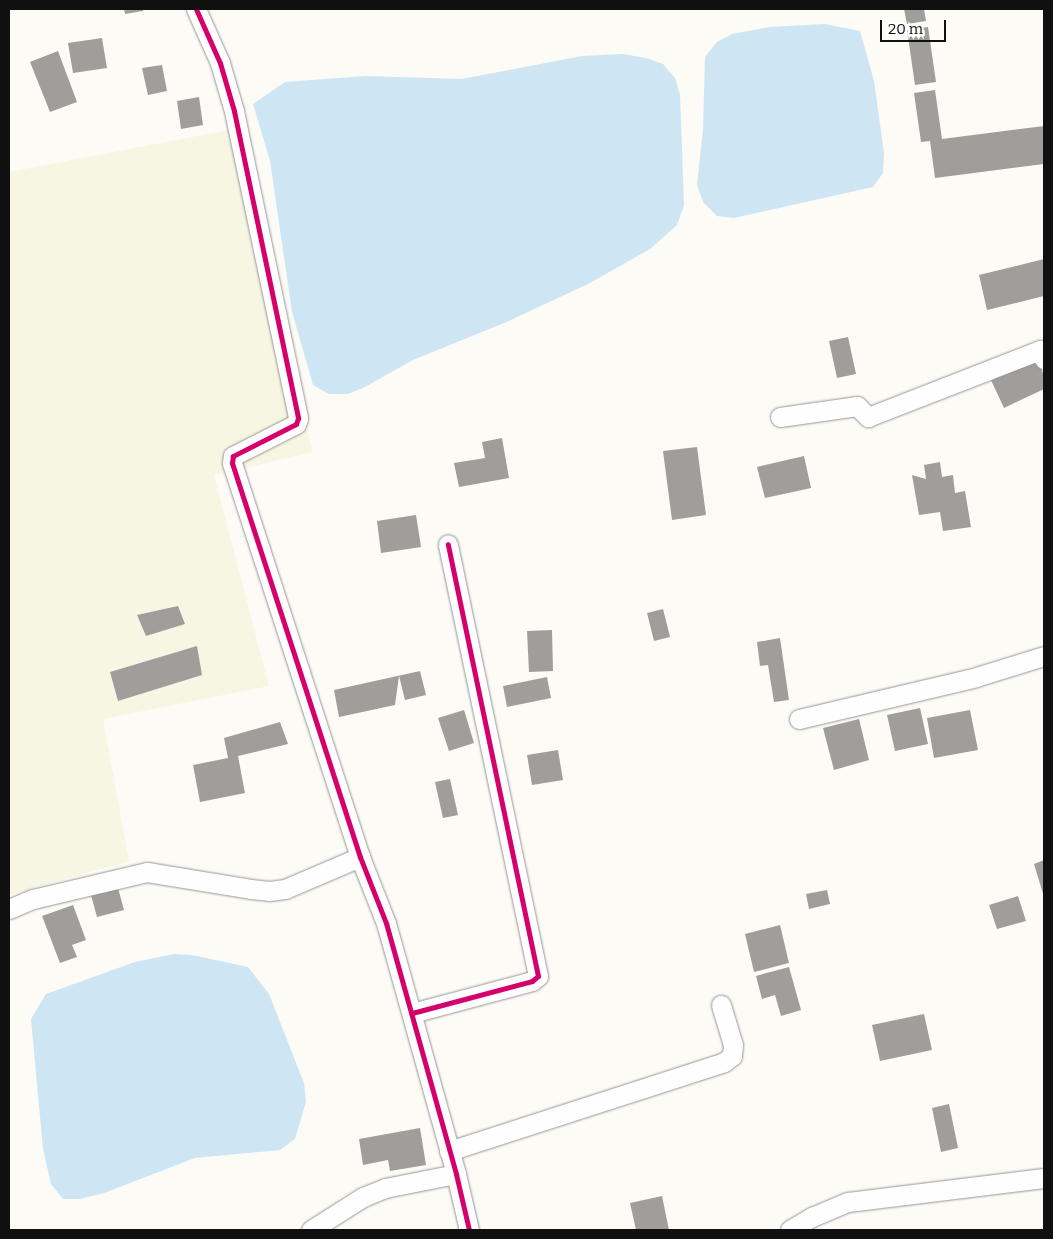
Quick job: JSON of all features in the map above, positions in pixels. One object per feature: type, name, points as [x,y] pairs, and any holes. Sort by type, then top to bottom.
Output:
[{"type":"street","points":[[196,9],[220,63],[234,111],[298,418],[296,424],[233,456],[232,463],[360,858],[386,923],[456,1174],[469,1230]]},
{"type":"street","points":[[780,417],[857,406],[868,417],[1040,350],[1044,358]]},
{"type":"street","points":[[412,1013],[532,981],[538,976],[448,544]]},
{"type":"street","points":[[799,719],[976,677],[1044,656]]},
{"type":"street","points":[[9,909],[33,899],[146,872],[269,891],[285,889],[360,858]]},
{"type":"street","points":[[449,1151],[724,1062],[732,1056],[733,1045],[721,1005]]},
{"type":"street","points":[[311,1230],[363,1198],[385,1188],[456,1174]]},
{"type":"street","points":[[790,1230],[812,1217],[848,1202],[1044,1178]]},
{"type":"green space","points":[[229,130],[313,452],[214,475],[269,686],[103,719],[129,861],[9,895],[9,172]]},
{"type":"water","points":[[825,24],[860,31],[874,81],[884,153],[883,173],[873,187],[734,218],[717,216],[703,202],[697,185],[703,130],[705,57],[717,42],[732,34],[769,27]]},
{"type":"water","points":[[623,54],[646,58],[663,64],[675,78],[680,95],[684,205],[677,225],[650,249],[588,284],[504,323],[413,360],[365,387],[348,394],[329,394],[313,385],[292,312],[270,161],[253,104],[285,82],[365,76],[462,79],[582,56]]},
{"type":"water","points":[[174,954],[192,955],[248,967],[269,994],[304,1083],[306,1102],[295,1139],[280,1150],[195,1158],[104,1193],[80,1199],[63,1199],[51,1184],[43,1149],[31,1019],[46,994],[135,962]]},
{"type":"building","points":[[124,9],[143,9],[143,11],[125,14]]},
{"type":"building","points":[[904,9],[924,9],[926,21],[907,24]]},
{"type":"building","points":[[928,27],[936,82],[915,85],[907,30]]},
{"type":"building","points":[[102,38],[107,68],[73,73],[68,43]]},
{"type":"building","points":[[58,51],[77,102],[50,112],[30,62]]},
{"type":"building","points":[[162,65],[167,91],[148,95],[142,68]]},
{"type":"building","points":[[935,90],[942,139],[1044,126],[1044,164],[935,178],[930,141],[921,142],[914,93]]},
{"type":"building","points":[[199,97],[203,125],[181,129],[177,101]]},
{"type":"building","points":[[1044,259],[1044,296],[987,310],[979,275]]},
{"type":"building","points":[[848,337],[856,374],[837,378],[829,341]]},
{"type":"building","points":[[1035,356],[1044,375],[1044,389],[1004,408],[990,378]]},
{"type":"building","points":[[502,438],[509,478],[459,487],[454,463],[485,458],[482,442]]},
{"type":"building","points":[[697,447],[706,515],[672,520],[663,451]]},
{"type":"building","points":[[804,456],[811,488],[765,498],[757,467]]},
{"type":"building","points":[[940,462],[942,477],[953,475],[955,493],[965,491],[971,527],[943,531],[940,512],[919,515],[912,475],[926,479],[924,465]]},
{"type":"building","points":[[416,515],[421,547],[381,553],[377,521]]},
{"type":"building","points":[[178,606],[185,624],[146,636],[137,615]]},
{"type":"building","points":[[663,609],[670,637],[654,641],[647,613]]},
{"type":"building","points":[[552,630],[553,671],[529,672],[527,631]]},
{"type":"building","points":[[780,638],[789,700],[774,702],[768,665],[760,666],[757,642]]},
{"type":"building","points":[[197,646],[202,675],[118,701],[110,672]]},
{"type":"building","points":[[420,671],[426,695],[405,700],[399,676],[395,705],[339,717],[334,690]]},
{"type":"building","points":[[547,677],[551,698],[507,707],[503,686]]},
{"type":"building","points":[[920,708],[928,744],[895,751],[887,715]]},
{"type":"building","points":[[464,710],[474,743],[449,751],[438,718]]},
{"type":"building","points":[[970,710],[978,750],[934,758],[927,718]]},
{"type":"building","points":[[859,719],[869,760],[834,770],[823,728]]},
{"type":"building","points":[[280,722],[288,744],[238,756],[245,793],[200,802],[193,765],[228,758],[224,738]]},
{"type":"building","points":[[558,750],[563,780],[532,785],[527,755]]},
{"type":"building","points":[[450,779],[458,815],[443,818],[435,782]]},
{"type":"building","points":[[1044,860],[1044,897],[1034,864]]},
{"type":"building","points":[[118,888],[124,910],[97,917],[91,895]]},
{"type":"building","points":[[827,890],[830,904],[809,909],[806,894]]},
{"type":"building","points":[[1018,896],[1026,921],[997,929],[989,905]]},
{"type":"building","points":[[73,905],[86,940],[72,945],[77,957],[60,963],[42,916]]},
{"type":"building","points":[[780,925],[789,963],[754,972],[745,934]]},
{"type":"building","points":[[789,967],[801,1010],[781,1016],[775,995],[762,999],[756,976]]},
{"type":"building","points":[[924,1014],[932,1050],[880,1061],[872,1025]]},
{"type":"building","points":[[949,1104],[958,1148],[941,1152],[932,1108]]},
{"type":"building","points":[[420,1128],[426,1165],[390,1171],[388,1160],[363,1165],[359,1139]]},
{"type":"building","points":[[662,1196],[669,1230],[636,1230],[630,1203]]},
{"type":"cycle path","points":[[196,9],[220,63],[234,111],[298,418],[296,424],[233,456],[232,463],[360,857],[386,923],[456,1174],[469,1230]]},
{"type":"cycle path","points":[[412,1013],[532,981],[538,976],[448,544]]}]
